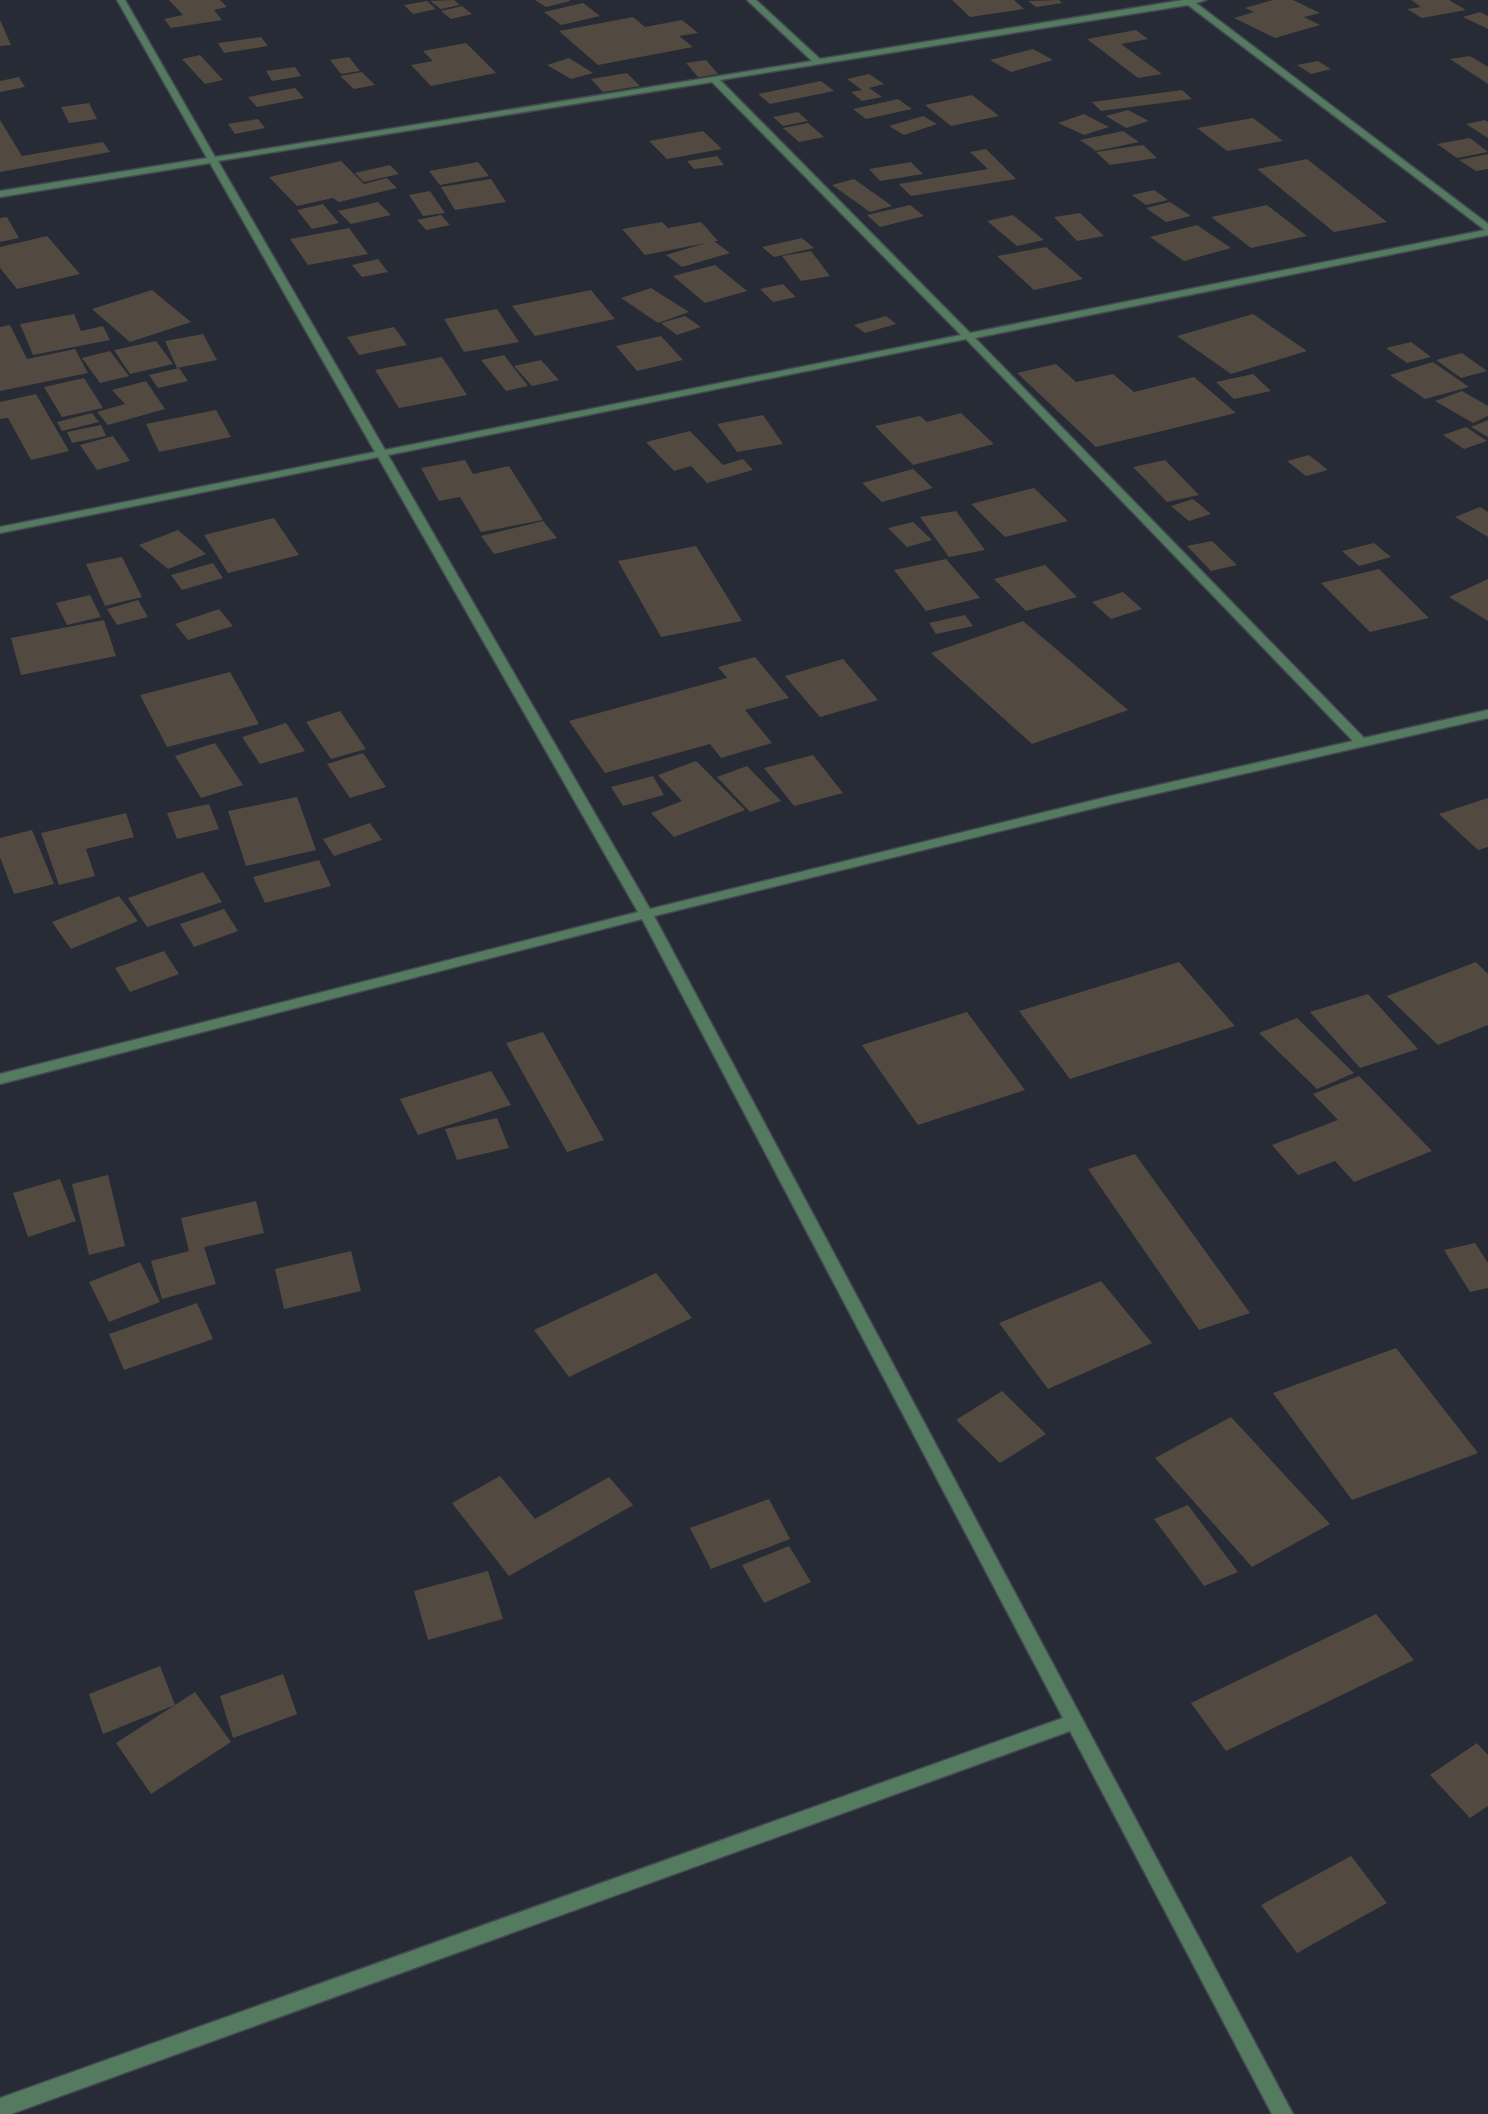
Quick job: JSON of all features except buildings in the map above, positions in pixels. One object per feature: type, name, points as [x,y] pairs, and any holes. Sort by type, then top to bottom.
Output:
[{"type":"street","points":[[121,0],[646,914],[1283,2114]]},
{"type":"street","points":[[751,0],[817,61]]},
{"type":"street","points":[[0,194],[1202,0]]},
{"type":"street","points":[[1189,1],[1488,230]]},
{"type":"street","points":[[713,78],[969,337],[1361,742]]},
{"type":"street","points":[[0,530],[383,456],[1488,230]]},
{"type":"street","points":[[0,1079],[646,914],[1361,742],[1488,714]]},
{"type":"street","points":[[0,2108],[1074,1721]]}]
